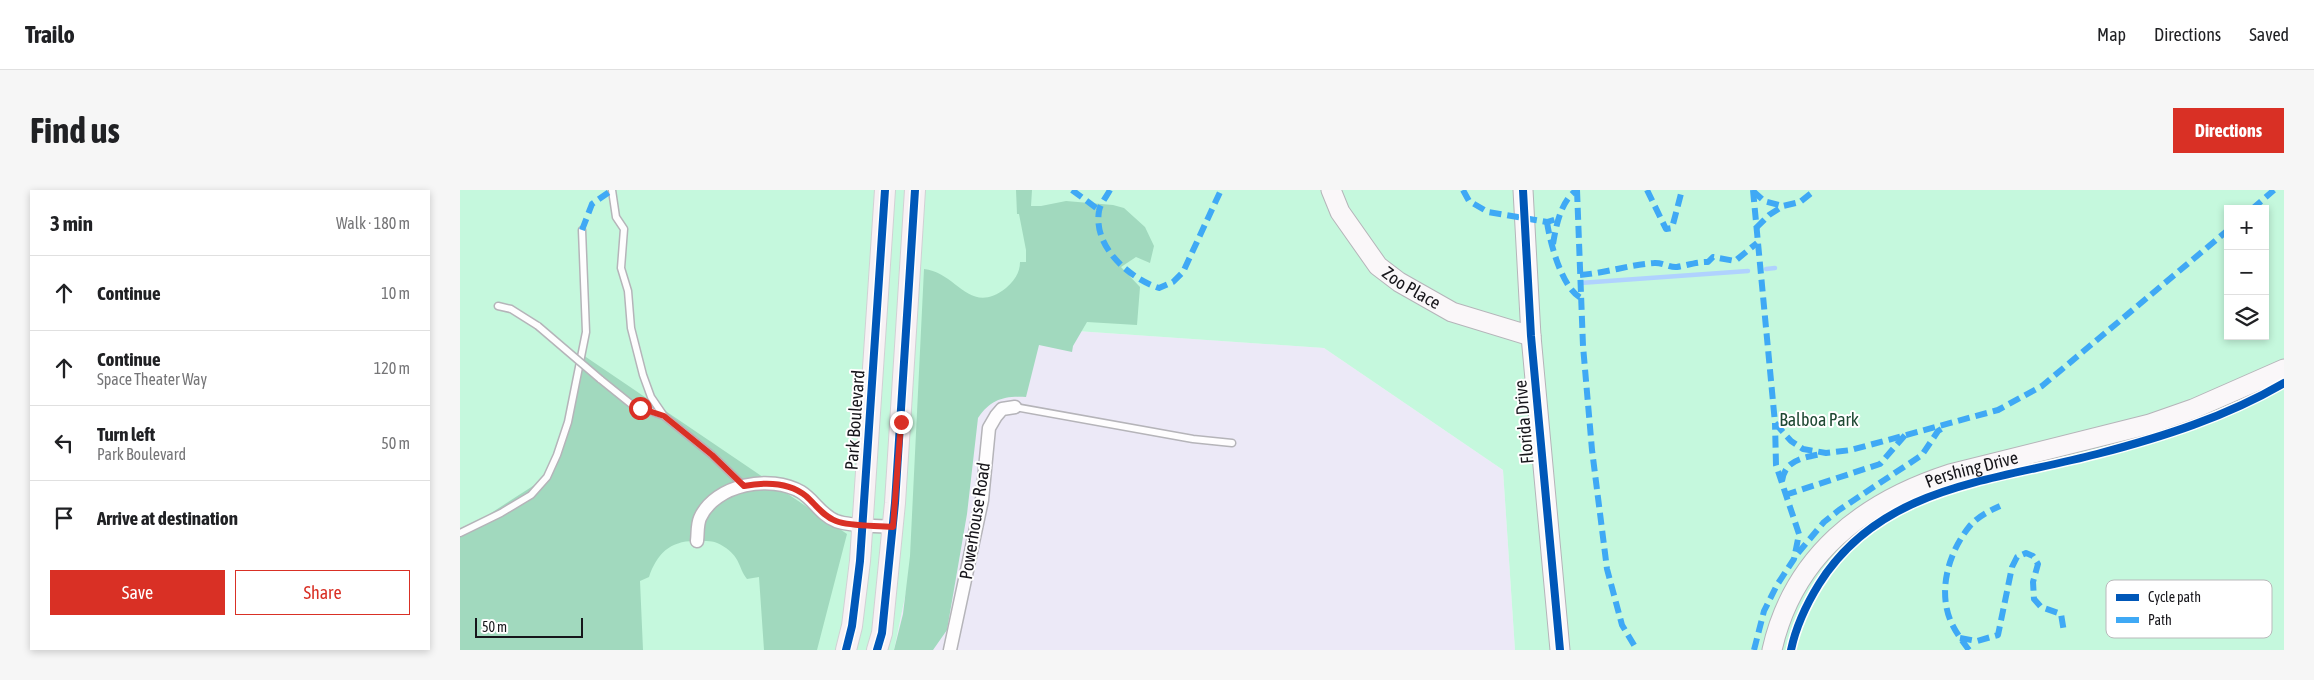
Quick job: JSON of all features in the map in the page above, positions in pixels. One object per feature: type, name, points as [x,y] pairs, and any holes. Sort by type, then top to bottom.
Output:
[{"type":"main road","name":"Park Boulevard","points":[[846,650],[852,626],[863,524],[885,190]]},
{"type":"main road","points":[[877,650],[882,633],[893,527],[915,190]]},
{"type":"main road","name":"Zoo Place","points":[[1330,190],[1340,212],[1378,266],[1399,282],[1452,312],[1531,336]]},
{"type":"main road","name":"Florida Drive","points":[[1523,190],[1531,336],[1560,650]]},
{"type":"main road","name":"Pershing Drive","points":[[2243,386],[2284,360]]},
{"type":"main road","name":"Pershing Drive","points":[[1772,650],[1786,608],[1814,561],[1845,528],[1883,502],[1915,486],[1950,474],[2169,418],[2284,369]]},
{"type":"street","name":"Powerhouse Road","points":[[950,650],[980,509],[989,428],[1002,409],[1015,407]]},
{"type":"street","points":[[697,541],[698,527],[704,512],[722,495],[744,486],[764,483],[794,489],[806,496],[821,512],[842,522],[893,527]]},
{"type":"lane","points":[[612,190],[616,217],[624,229],[621,268],[628,291],[632,328],[643,376],[651,397],[664,416],[712,455],[744,486]]},
{"type":"lane","points":[[460,533],[501,513],[531,495],[548,477],[568,422],[586,332],[582,230]]},
{"type":"lane","points":[[498,306],[511,309],[538,326],[631,404],[664,416]]},
{"type":"lane","points":[[1015,407],[1193,439],[1232,443]]},
{"type":"shaded area","points":[[931,328],[1062,330],[1324,348],[1503,470],[1515,650],[894,650],[911,568]]},
{"type":"green space","name":"Balboa Park","points":[[460,190],[2284,190],[2284,650],[1515,650],[1503,470],[1324,348],[1062,330],[931,328],[911,568],[894,650],[460,650]]},
{"type":"green space","points":[[1016,190],[1032,190],[1031,206],[1066,201],[1113,205],[1124,208],[1145,227],[1154,246],[1150,263],[1136,257],[1121,267],[1140,287],[1137,325],[1087,322],[1073,346],[1072,352],[1039,345],[1026,397],[1011,397],[999,400],[988,407],[978,418],[967,514],[947,630],[933,650],[894,650],[903,614],[910,556],[924,269],[946,277],[972,296],[982,298],[993,296],[1012,283],[1019,270],[1020,262],[1026,262],[1026,250],[1019,214],[1017,214]]},
{"type":"green space","points":[[580,353],[847,534],[817,650],[764,650],[759,577],[747,579],[737,559],[731,552],[719,544],[705,541],[688,541],[666,550],[656,561],[649,577],[640,581],[643,650],[460,650],[460,533],[547,477],[565,431]]},
{"type":"waterway","points":[[1766,269],[1775,268]]},
{"type":"waterway","points":[[1580,283],[1748,271]]},
{"type":"marked path","points":[[582,230],[592,204],[612,190]]},
{"type":"marked path","points":[[1072,190],[1099,210]]},
{"type":"marked path","points":[[1110,190],[1099,211],[1099,224],[1107,249],[1125,269],[1136,277],[1159,288],[1173,282],[1183,272],[1221,190]]},
{"type":"marked path","points":[[1463,190],[1469,201],[1488,212],[1547,222],[1560,218]]},
{"type":"marked path","points":[[1577,190],[1583,346],[1592,450],[1607,569],[1622,625],[1637,650]]},
{"type":"marked path","points":[[1553,244],[1563,207],[1571,194],[1577,190]]},
{"type":"marked path","points":[[1647,190],[1666,229],[1672,228],[1682,190]]},
{"type":"marked path","points":[[1753,190],[1775,423],[1791,441],[1803,449],[1826,453],[1851,450],[1998,410],[2042,386],[2224,233]]},
{"type":"marked path","points":[[1756,228],[1769,215],[1783,206],[1800,202],[1815,190]]},
{"type":"marked path","points":[[2257,205],[2274,190]]},
{"type":"marked path","points":[[1753,191],[1764,201],[1783,206]]},
{"type":"marked path","points":[[1547,222],[1558,264],[1568,285],[1581,298]]},
{"type":"marked path","points":[[1580,275],[1654,263],[1677,267],[1708,262],[1713,257],[1735,261],[1757,243]]},
{"type":"marked path","points":[[1754,650],[1764,611],[1777,585],[1794,559],[1799,534],[1776,465],[1775,423]]},
{"type":"marked path","points":[[1798,553],[1824,522],[1922,455],[1938,431],[1946,426]]},
{"type":"marked path","points":[[1785,495],[1880,464],[1906,434]]},
{"type":"marked path","points":[[1782,481],[1787,468],[1795,461],[1821,454]]},
{"type":"marked path","points":[[1969,650],[1954,628],[1948,612],[1945,599],[1947,574],[1955,549],[1972,523],[1987,512],[2000,506]]},
{"type":"marked path","points":[[1960,638],[1977,641],[1998,635],[2012,567],[2017,557],[2026,553],[2033,556],[2038,564],[2033,582],[2034,599],[2041,607],[2061,614],[2064,632]]},
{"type":"cycle path","points":[[846,650],[852,626],[860,561],[885,190]]},
{"type":"cycle path","points":[[877,650],[882,633],[895,503],[915,190]]},
{"type":"cycle path","points":[[1523,190],[1531,336],[1560,650]]},
{"type":"cycle path","points":[[1791,650],[1802,616],[1810,600],[1819,584],[1845,551],[1874,526],[1907,506],[1943,492],[1980,481],[2145,441],[2216,416],[2284,383]]},
{"type":"route","points":[[640,408],[664,416],[712,455],[744,486],[764,483],[777,484],[801,492],[821,512],[837,521],[893,527],[901,422]]}]
